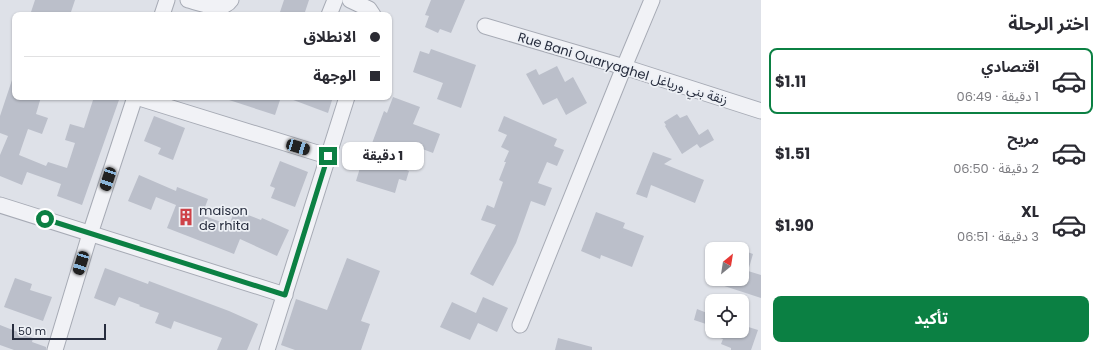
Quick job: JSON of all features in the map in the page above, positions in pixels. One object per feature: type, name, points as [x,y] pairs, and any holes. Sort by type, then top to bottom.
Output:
[{"type":"street","points":[[163,12],[167,0]]},
{"type":"street","points":[[188,0],[219,7],[225,6],[231,0]]},
{"type":"street","points":[[330,12],[335,0]]},
{"type":"street","points":[[350,0],[369,9],[371,12]]},
{"type":"street","points":[[520,325],[652,0]]},
{"type":"street","name":"Rue Bani Ouaryaghel زنقة بني ورياغل","points":[[485,26],[624,67],[761,112]]},
{"type":"street","points":[[55,350],[90,234],[135,100]]},
{"type":"street","points":[[146,100],[328,156]]},
{"type":"street","points":[[267,350],[346,100]]},
{"type":"street","points":[[0,205],[285,295]]},
{"type":"building","points":[[35,0],[75,0],[71,12],[31,12]]},
{"type":"building","points":[[284,0],[309,0],[305,12],[280,12]]},
{"type":"building","points":[[431,0],[465,0],[451,33],[440,29],[438,33],[425,27],[429,16],[425,15]]},
{"type":"building","points":[[431,49],[476,65],[461,108],[437,99],[443,83],[413,72],[420,51],[429,54]]},
{"type":"building","points":[[557,66],[565,82],[573,77],[587,103],[566,115],[557,98],[543,105],[526,74],[536,69],[539,75]]},
{"type":"building","points":[[12,80],[12,100],[40,100],[36,114],[48,118],[42,134],[28,129],[19,155],[46,166],[48,162],[67,168],[75,143],[65,140],[70,124],[84,128],[93,100],[119,100],[82,205],[57,196],[61,184],[27,172],[22,185],[0,176],[0,155],[8,136],[0,133],[0,116]]},
{"type":"building","points":[[393,97],[420,107],[413,124],[440,134],[433,153],[412,145],[404,169],[409,171],[406,181],[399,179],[395,193],[356,181],[367,145],[371,146],[384,111],[387,113]]},
{"type":"building","points":[[229,100],[280,100],[275,115]]},
{"type":"building","points":[[293,100],[332,100],[328,113]]},
{"type":"building","points":[[677,114],[680,118],[687,115],[699,135],[708,129],[714,140],[700,148],[697,144],[682,154],[664,122]]},
{"type":"building","points":[[154,116],[185,128],[173,160],[158,154],[161,148],[144,141]]},
{"type":"building","points":[[504,116],[557,139],[554,146],[564,150],[557,166],[547,162],[538,183],[552,188],[545,206],[531,201],[516,243],[493,286],[470,274],[496,225],[481,220],[487,205],[494,208],[503,182],[499,180],[509,151],[501,147],[507,135],[498,131]]},
{"type":"building","points":[[653,152],[672,159],[664,164],[704,180],[695,203],[651,185],[647,198],[636,194]]},
{"type":"building","points":[[280,161],[308,172],[295,207],[271,198],[275,188],[270,186]]},
{"type":"building","points":[[139,175],[176,191],[177,187],[208,199],[202,215],[229,225],[235,210],[261,220],[262,218],[289,230],[277,256],[240,239],[234,254],[167,228],[176,205],[156,197],[151,210],[128,201]]},
{"type":"building","points":[[596,212],[625,223],[623,228],[644,236],[632,267],[601,255],[600,259],[581,251]]},
{"type":"building","points":[[749,253],[753,254],[749,268]]},
{"type":"building","points":[[347,258],[380,271],[361,321],[370,324],[361,350],[295,350],[281,345],[296,299],[327,310]]},
{"type":"building","points":[[105,268],[148,284],[149,281],[229,311],[258,324],[247,350],[217,350],[222,338],[174,321],[171,329],[155,323],[159,313],[119,297],[115,306],[94,298]]},
{"type":"building","points":[[749,271],[761,275],[761,298],[724,286],[749,286]]},
{"type":"building","points":[[15,278],[32,284],[30,290],[52,297],[43,321],[4,307]]},
{"type":"building","points":[[483,297],[508,308],[497,332],[478,323],[470,340],[440,327],[452,302],[476,313]]},
{"type":"building","points":[[697,309],[705,312],[705,324],[694,320]]},
{"type":"building","points":[[0,325],[33,338],[32,342],[46,347],[46,350],[14,350],[0,345]]},
{"type":"building","points":[[749,327],[758,330],[751,350],[731,350],[731,348],[721,344],[723,339],[720,338],[749,338]]},
{"type":"building","points":[[558,338],[592,347],[592,350],[555,350]]},
{"type":"place","name":"maison de rhita","points":[[186,217]]},
{"type":"route","points":[[45,219],[285,295],[328,156]]}]
